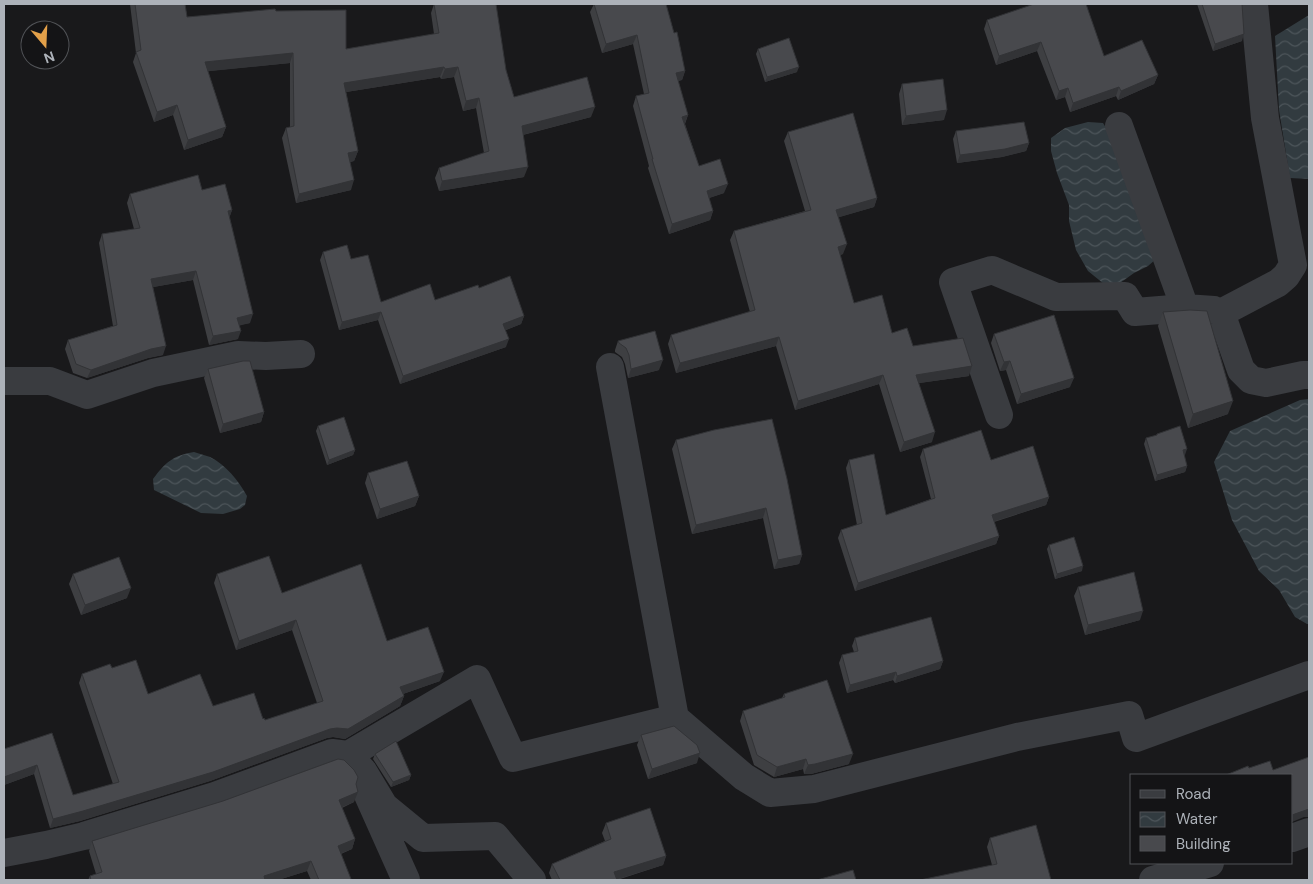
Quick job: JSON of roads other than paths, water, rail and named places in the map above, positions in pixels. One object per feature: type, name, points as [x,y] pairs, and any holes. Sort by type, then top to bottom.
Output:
[{"type":"street","points":[[1221,313],[1278,284],[1293,265],[1265,118],[1254,4]]},
{"type":"street","points":[[1119,126],[1185,308]]},
{"type":"street","points":[[999,415],[953,282],[992,270],[1056,297],[1125,296],[1135,312],[1185,308],[1214,310],[1221,313],[1241,370],[1251,380],[1266,383],[1309,375]]},
{"type":"street","points":[[4,381],[50,381],[88,395],[153,372],[238,355],[301,354]]},
{"type":"street","points":[[610,367],[675,718],[744,778],[770,793],[814,789],[1017,736],[1129,715],[1136,738],[1309,675]]},
{"type":"street","points":[[355,763],[477,679],[513,758],[675,718]]},
{"type":"street","points":[[4,853],[84,836],[215,796],[332,753],[355,763],[384,806],[423,838],[495,836],[532,880]]},
{"type":"street","points":[[355,763],[385,836],[406,880]]},
{"type":"street","points":[[1293,838],[1309,832]]},
{"type":"street","points":[[1153,880],[1207,864]]},
{"type":"water","points":[[1309,15],[1309,179],[1290,178],[1279,110],[1275,36]]},
{"type":"water","points":[[1088,122],[1103,123],[1113,139],[1156,259],[1120,283],[1104,284],[1088,271],[1076,250],[1069,221],[1069,205],[1051,151],[1051,138],[1065,128]]},
{"type":"water","points":[[1309,399],[1309,624],[1307,624],[1295,617],[1279,590],[1259,571],[1232,520],[1214,462],[1230,431],[1300,400]]},
{"type":"water","points":[[194,452],[216,460],[231,474],[247,496],[245,505],[240,509],[223,514],[201,513],[154,490],[153,479],[166,464],[175,458]]}]
